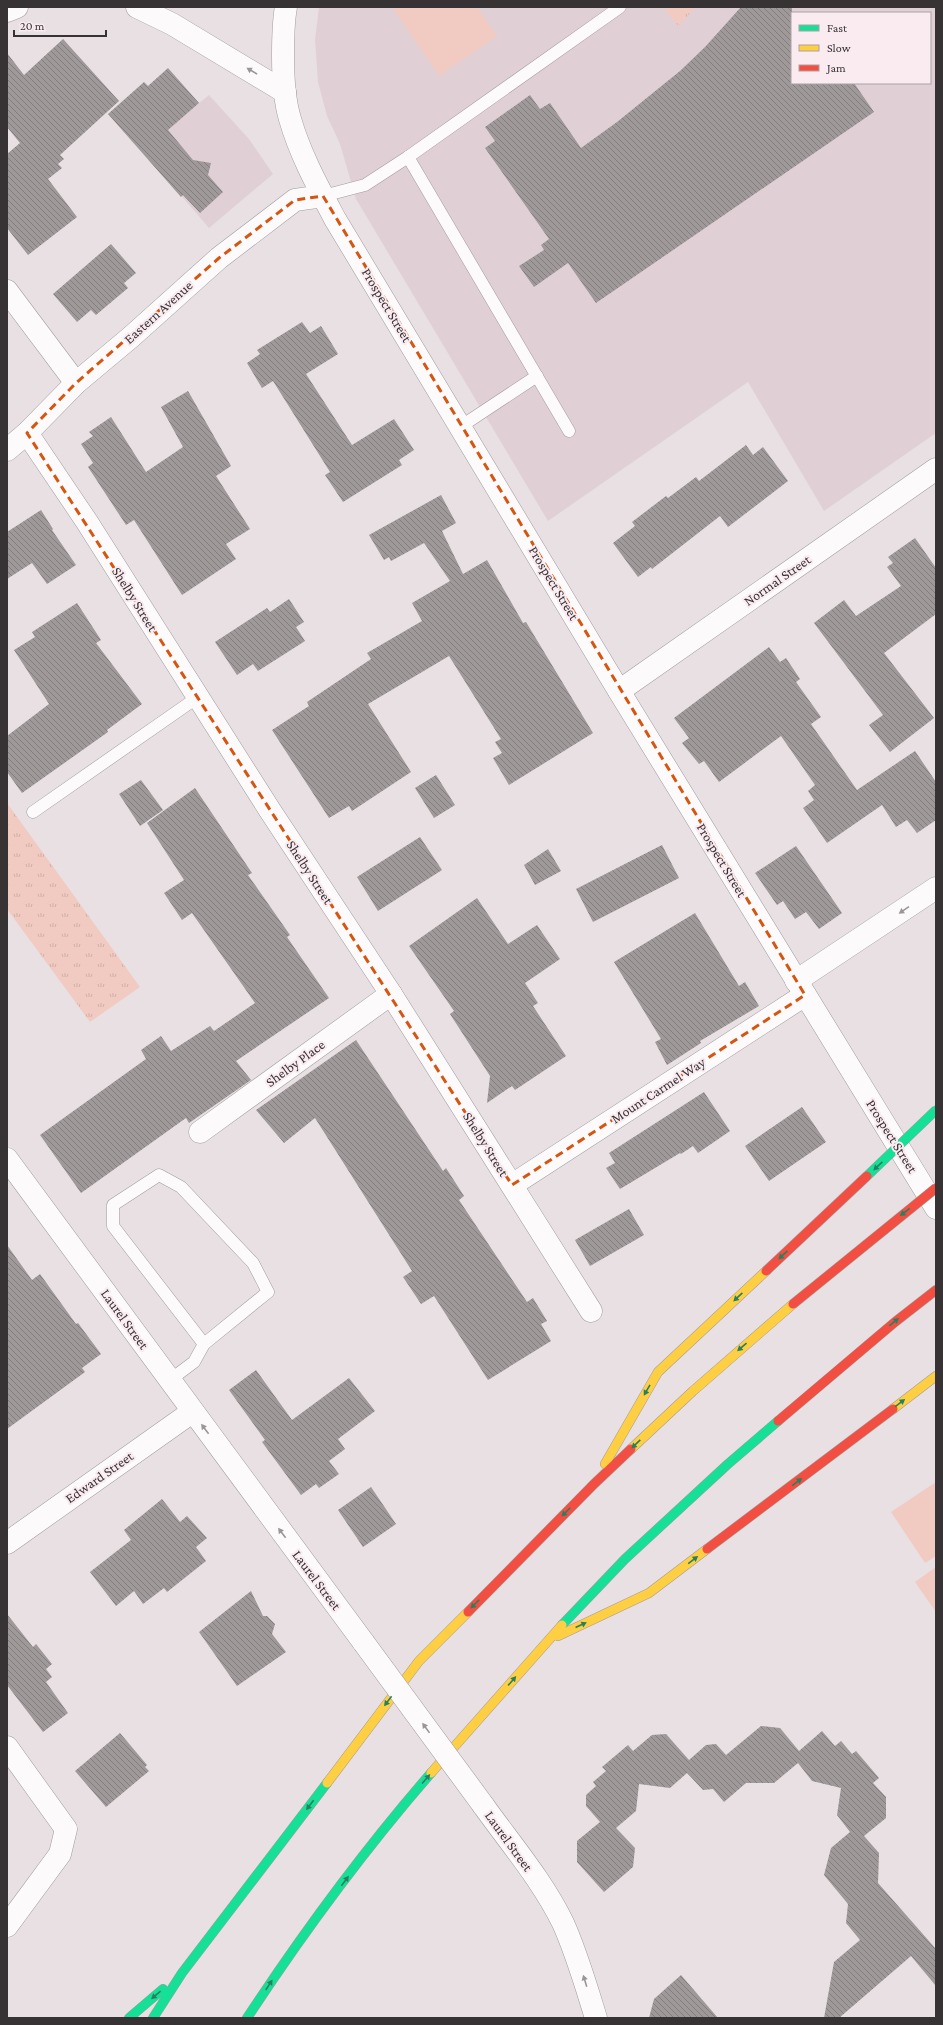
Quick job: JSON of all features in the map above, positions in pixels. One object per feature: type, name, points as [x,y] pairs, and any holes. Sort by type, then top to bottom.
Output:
[{"type":"highway","points":[[594,1484],[658,1372],[936,1110]]},
{"type":"highway","points":[[153,2018],[182,1973],[419,1661],[594,1484],[693,1391],[793,1304],[936,1188]]},
{"type":"highway","points":[[247,2018],[280,1968],[395,1814],[546,1642],[625,1560],[676,1511],[776,1422],[936,1290]]},
{"type":"highway","points":[[546,1642],[649,1593],[935,1377]]},
{"type":"highway","points":[[129,2018],[182,1973]]},
{"type":"street","points":[[7,11],[17,7]]},
{"type":"street","points":[[138,7],[172,24],[285,92]]},
{"type":"street","points":[[285,92],[283,36],[286,7]]},
{"type":"street","name":"Prospect Street","points":[[285,92],[289,118],[299,146],[323,196],[619,692],[936,1208]]},
{"type":"street","name":"Eastern Avenue","points":[[7,450],[27,433],[76,383],[131,337],[219,258],[295,200],[323,196]]},
{"type":"street","points":[[7,291],[76,383]]},
{"type":"street","name":"Shelby Street","points":[[27,433],[87,522],[269,810],[391,994],[591,1312]]},
{"type":"street","name":"Normal Street","points":[[619,692],[936,469]]},
{"type":"street","name":"Mount Carmel Way","points":[[512,1186],[801,988],[936,888]]},
{"type":"street","name":"Shelby Place","points":[[200,1132],[391,994]]},
{"type":"street","name":"Laurel Street","points":[[7,1159],[536,1878],[560,1918],[578,1960],[596,2018]]},
{"type":"street","name":"Edward Street","points":[[7,1543],[192,1412]]},
{"type":"street","points":[[7,1747],[66,1829],[60,1854],[7,1926]]},
{"type":"lane","points":[[323,196],[365,185],[408,157],[620,7]]},
{"type":"lane","points":[[408,157],[569,431]]},
{"type":"lane","points":[[460,427],[537,376]]},
{"type":"lane","points":[[33,812],[198,697]]},
{"type":"lane","points":[[170,1380],[194,1362],[204,1344],[268,1292],[253,1263],[181,1187],[159,1175],[113,1205],[114,1226],[204,1344]]},
{"type":"highlighted area","points":[[323,196],[805,995],[512,1185],[27,433],[76,383],[219,258],[295,200]]},
{"type":"shaded area","points":[[319,7],[936,7],[936,433],[824,511],[748,382],[548,521],[356,199],[340,144],[327,116],[318,82],[315,40]]},
{"type":"shaded area","points":[[209,95],[249,139],[273,174],[209,228],[142,150]]},
{"type":"green space","points":[[392,7],[477,7],[497,36],[439,76]]},
{"type":"green space","points":[[663,7],[696,7],[678,26]]},
{"type":"green space","points":[[7,803],[140,987],[90,1022],[7,909]]},
{"type":"green space","points":[[936,1482],[936,1556],[925,1563],[891,1512]]},
{"type":"green space","points":[[936,1567],[936,1612],[915,1582]]},
{"type":"building","points":[[741,7],[792,7],[791,84],[855,84],[874,112],[596,303],[568,263],[534,287],[519,266],[544,250],[541,245],[549,239],[485,148],[495,141],[485,127],[530,95],[540,109],[550,103],[581,148],[617,122],[680,71],[705,47]]},
{"type":"building","points":[[63,39],[119,101],[60,155],[64,159],[58,164],[62,168],[48,179],[77,217],[28,255],[7,228],[7,154],[20,143],[7,127],[7,53],[24,75]]},
{"type":"building","points":[[168,68],[199,103],[168,130],[193,160],[211,163],[208,175],[223,192],[200,213],[183,195],[181,197],[108,114],[144,82],[148,86]]},
{"type":"building","points":[[111,244],[136,273],[124,283],[128,288],[96,315],[91,310],[77,322],[53,294]]},
{"type":"building","points":[[302,322],[310,333],[321,326],[338,354],[306,374],[352,445],[394,419],[414,450],[399,460],[402,465],[343,502],[325,475],[330,472],[273,381],[262,388],[247,363],[260,354],[257,350]]},
{"type":"building","points":[[188,391],[231,466],[216,476],[250,529],[226,544],[236,559],[182,595],[134,520],[126,525],[88,467],[93,463],[81,444],[93,436],[89,432],[111,417],[146,472],[183,447],[161,407]]},
{"type":"building","points":[[746,445],[753,455],[763,447],[788,481],[728,527],[720,516],[652,569],[651,567],[638,577],[613,543],[635,526],[632,522],[666,496],[668,498],[696,477],[699,481]]},
{"type":"building","points":[[441,495],[456,523],[442,531],[463,574],[487,560],[523,623],[526,622],[593,733],[509,785],[493,758],[502,753],[495,742],[501,739],[449,656],[368,704],[411,772],[352,811],[349,806],[329,818],[272,730],[309,706],[307,702],[371,659],[367,653],[422,621],[412,603],[450,581],[424,543],[391,561],[389,557],[384,560],[369,535]]},
{"type":"building","points":[[41,510],[53,529],[52,530],[76,565],[47,584],[32,563],[7,579],[7,532]]},
{"type":"building","points":[[915,538],[936,568],[936,614],[884,653],[934,718],[890,752],[869,725],[883,715],[814,623],[844,600],[856,616],[901,586],[887,567],[893,563],[888,557]]},
{"type":"building","points":[[289,599],[304,622],[296,627],[305,641],[258,671],[253,664],[237,675],[215,642],[267,608],[270,612]]},
{"type":"building","points":[[77,603],[101,640],[96,643],[142,704],[107,730],[108,732],[22,793],[7,772],[7,736],[49,704],[14,650],[35,637],[32,632]]},
{"type":"building","points":[[769,647],[780,662],[786,658],[800,679],[796,682],[821,717],[811,724],[857,790],[915,751],[936,782],[936,820],[917,833],[907,820],[896,827],[882,805],[827,843],[803,808],[814,800],[808,791],[815,785],[781,736],[719,782],[704,761],[699,764],[682,743],[689,738],[674,718]]},
{"type":"building","points":[[436,775],[455,805],[434,818],[415,788]]},
{"type":"building","points":[[141,780],[163,810],[140,826],[119,794]]},
{"type":"building","points":[[195,788],[252,873],[248,875],[290,935],[287,937],[329,998],[236,1061],[251,1080],[189,1123],[186,1118],[81,1193],[40,1135],[146,1059],[141,1050],[161,1036],[171,1051],[210,1026],[214,1031],[255,1003],[192,913],[182,920],[164,893],[184,880],[147,823]]},
{"type":"building","points":[[420,837],[442,870],[378,911],[357,877]]},
{"type":"building","points":[[662,845],[679,878],[593,922],[576,889]]},
{"type":"building","points":[[796,846],[842,913],[819,929],[806,912],[795,919],[783,901],[777,905],[755,873]]},
{"type":"building","points":[[548,849],[561,871],[535,885],[524,865]]},
{"type":"building","points":[[477,898],[508,944],[537,925],[560,959],[525,983],[538,1003],[533,1006],[566,1056],[515,1090],[512,1086],[487,1103],[490,1076],[450,1014],[454,1011],[409,946]]},
{"type":"building","points":[[695,913],[739,986],[745,982],[759,1006],[700,1041],[701,1043],[667,1065],[655,1042],[661,1039],[614,962]]},
{"type":"building","points":[[356,1040],[443,1171],[446,1168],[464,1196],[459,1200],[527,1302],[533,1298],[547,1321],[541,1324],[551,1341],[488,1380],[434,1296],[421,1304],[403,1277],[412,1271],[315,1118],[284,1143],[256,1110]]},
{"type":"building","points":[[704,1092],[730,1131],[698,1153],[693,1146],[620,1189],[606,1168],[615,1163],[609,1153]]},
{"type":"building","points":[[802,1107],[826,1142],[769,1181],[745,1146]]},
{"type":"building","points":[[629,1209],[644,1235],[590,1266],[575,1240]]},
{"type":"building","points":[[7,1245],[32,1280],[40,1274],[76,1324],[78,1323],[101,1354],[82,1368],[85,1372],[7,1429]]},
{"type":"building","points":[[256,1370],[292,1420],[349,1378],[375,1411],[338,1439],[345,1449],[329,1461],[339,1474],[319,1488],[316,1484],[301,1495],[262,1442],[265,1440],[229,1390]]},
{"type":"building","points":[[371,1487],[396,1524],[363,1547],[338,1510]]},
{"type":"building","points":[[162,1499],[180,1522],[187,1516],[207,1538],[196,1547],[206,1561],[167,1592],[164,1588],[143,1604],[134,1591],[116,1606],[90,1572],[131,1540],[124,1530]]},
{"type":"building","points":[[251,1591],[263,1616],[267,1616],[275,1624],[272,1634],[286,1652],[237,1686],[199,1632]]},
{"type":"building","points":[[7,1614],[33,1647],[36,1644],[52,1664],[46,1669],[52,1677],[46,1682],[68,1713],[43,1732],[7,1685]]},
{"type":"building","points":[[761,1726],[780,1728],[799,1751],[822,1731],[835,1746],[841,1741],[852,1754],[856,1751],[879,1778],[873,1783],[886,1797],[886,1818],[864,1836],[879,1853],[878,1883],[936,1949],[936,1986],[911,1956],[839,2018],[824,2018],[834,1962],[860,1940],[846,1923],[848,1904],[824,1875],[831,1848],[850,1832],[837,1815],[841,1788],[812,1781],[798,1763],[774,1783],[746,1783],[724,1802],[713,1789],[703,1790],[687,1773],[670,1788],[639,1784],[636,1811],[616,1828],[635,1848],[633,1867],[604,1892],[577,1862],[577,1841],[600,1822],[586,1806],[586,1795],[596,1786],[593,1782],[606,1771],[602,1767],[628,1745],[633,1751],[652,1735],[666,1734],[689,1760],[706,1745],[716,1744],[726,1755]]},
{"type":"building","points":[[120,1733],[147,1765],[145,1767],[149,1771],[106,1807],[75,1771]]},
{"type":"building","points":[[681,1975],[718,2018],[649,2018],[654,1999]]},
{"type":"traffic: fast","points":[[867,1176],[936,1110]]},
{"type":"traffic: fast","points":[[562,1625],[625,1559],[728,1464],[778,1421]]},
{"type":"traffic: fast","points":[[247,2018],[335,1892],[406,1802],[431,1773]]},
{"type":"traffic: fast","points":[[153,2018],[182,1973],[327,1783]]},
{"type":"traffic: fast","points":[[129,2018],[163,1989]]},
{"type":"traffic: slow","points":[[605,1464],[658,1372],[766,1271]]},
{"type":"traffic: slow","points":[[631,1449],[693,1391],[793,1304]]},
{"type":"traffic: slow","points":[[893,1409],[936,1376]]},
{"type":"traffic: slow","points":[[558,1636],[649,1593],[707,1549]]},
{"type":"traffic: slow","points":[[327,1783],[419,1661],[468,1612]]},
{"type":"traffic: slow","points":[[431,1773],[562,1625]]},
{"type":"traffic: jam","points":[[766,1271],[867,1176]]},
{"type":"traffic: jam","points":[[793,1304],[936,1188]]},
{"type":"traffic: jam","points":[[778,1421],[895,1322],[936,1290]]},
{"type":"traffic: jam","points":[[707,1549],[893,1409]]},
{"type":"traffic: jam","points":[[468,1612],[594,1484],[631,1449]]}]
